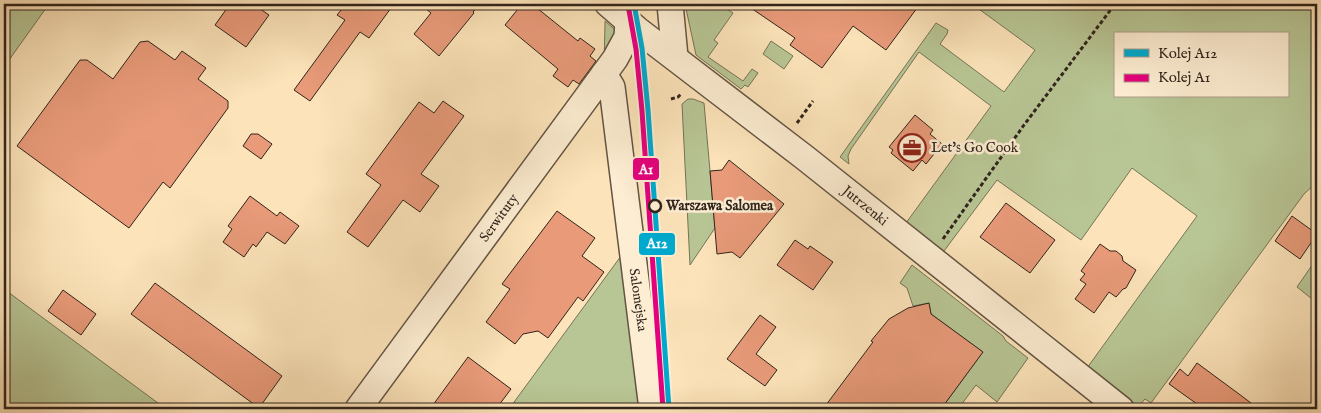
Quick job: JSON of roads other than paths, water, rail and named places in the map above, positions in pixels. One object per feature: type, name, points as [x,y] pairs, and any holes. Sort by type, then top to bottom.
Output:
[{"type":"street","name":"Jutrzenki","points":[[608,4],[1121,409]]},
{"type":"street","points":[[670,4],[675,57]]},
{"type":"street","name":"Serwituty","points":[[358,409],[621,50],[627,38],[628,21]]},
{"type":"street","name":"Salomejska","points":[[604,74],[612,87],[652,409]]},
{"type":"rail line","name":"A12","points":[[634,4],[642,48],[648,110],[669,409]]},
{"type":"rail line","name":"A1","points":[[628,5],[636,49],[642,111],[663,409]]},
{"type":"place","name":"Let's Go Cook","points":[[912,148]]},
{"type":"place","name":"Warszawa Salomea","points":[[655,206]]}]
